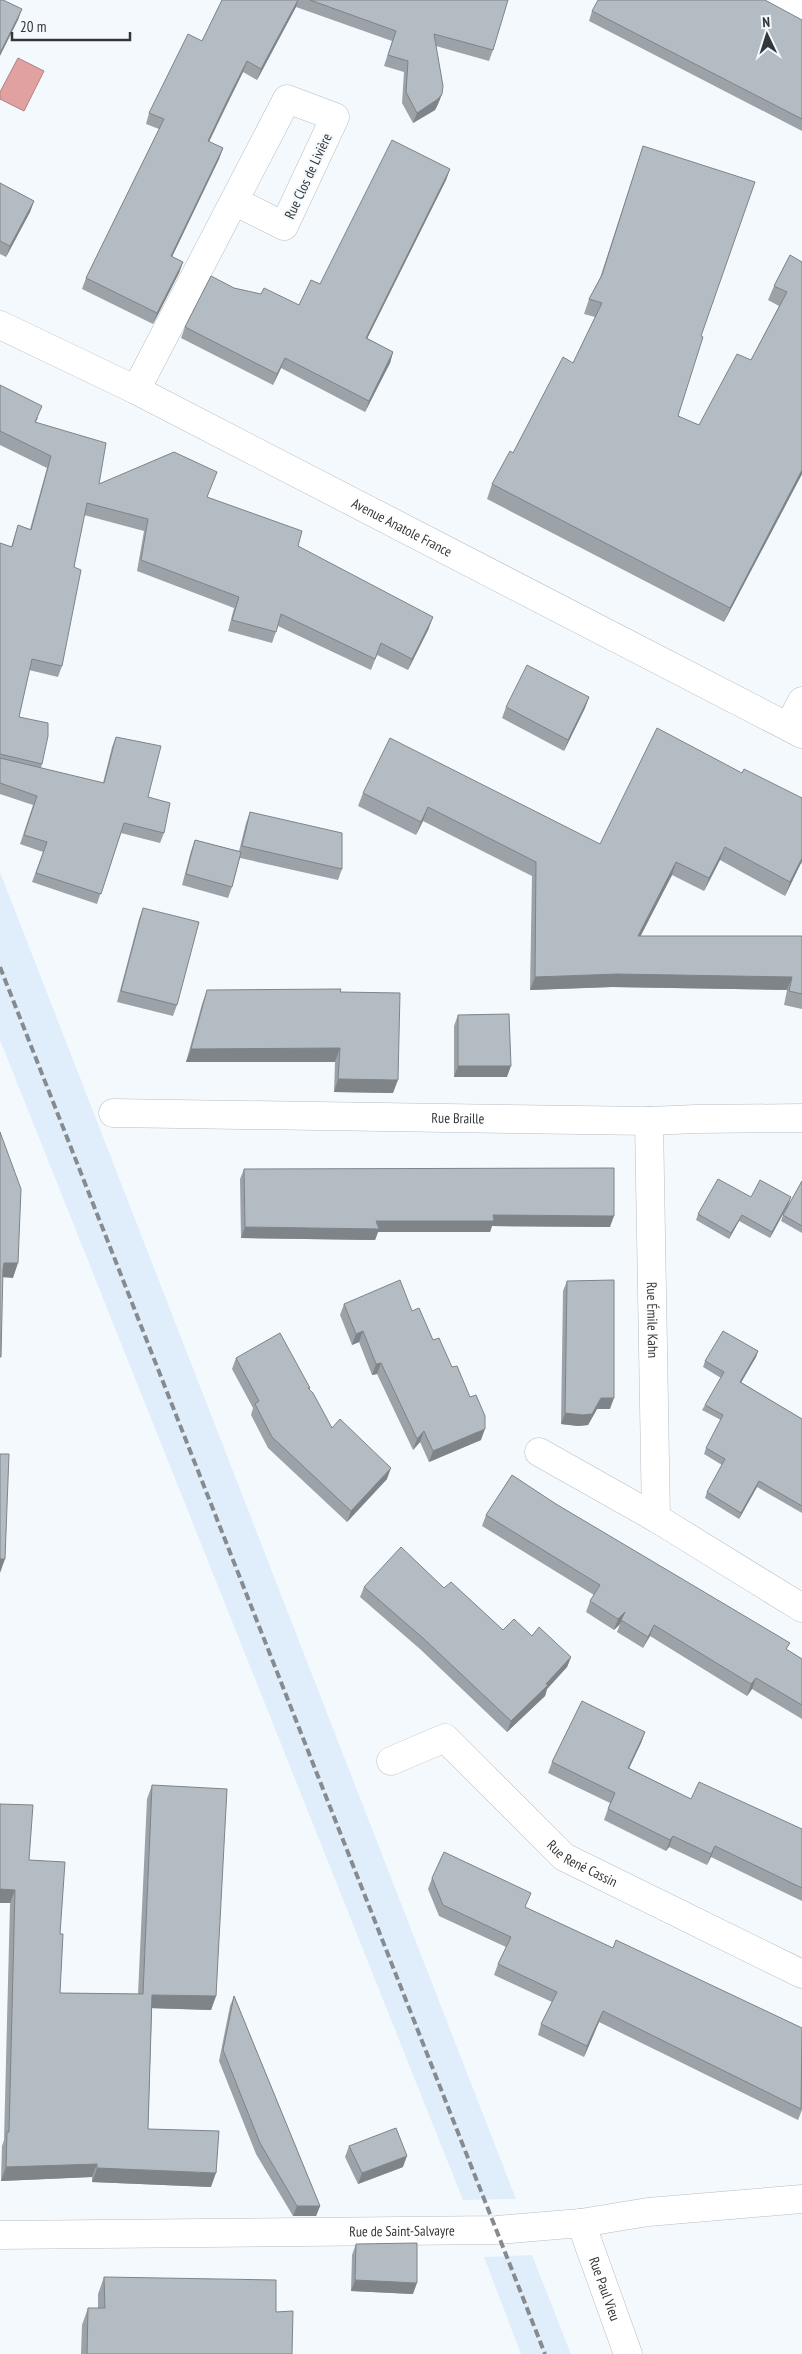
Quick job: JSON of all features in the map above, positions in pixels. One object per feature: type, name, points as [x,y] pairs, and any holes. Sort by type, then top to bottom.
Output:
[{"type":"street","points":[[777,0],[802,13]]},
{"type":"street","points":[[136,390],[234,201]]},
{"type":"street","name":"Avenue Anatole France","points":[[0,326],[136,390],[795,730]]},
{"type":"street","points":[[795,730],[802,701]]},
{"type":"street","name":"Rue Braille","points":[[113,1113],[649,1121],[802,1118]]},
{"type":"street","name":"Rue Émile Kahn","points":[[649,1121],[656,1518]]},
{"type":"street","points":[[539,1452],[656,1518],[802,1608]]},
{"type":"street","name":"Rue René Cassin","points":[[391,1761],[445,1738],[564,1858],[802,1974]]},
{"type":"street","name":"Rue de Saint-Salvayre","points":[[0,2235],[497,2230],[581,2223],[648,2212],[802,2199]]},
{"type":"street","name":"Rue Paul Vieu","points":[[581,2223],[628,2354]]},
{"type":"shaded area","points":[[18,58],[44,71],[24,111],[0,99],[0,92]]},
{"type":"shaded area","points":[[0,872],[516,2199],[463,2200],[0,1040]]},
{"type":"shaded area","points":[[532,2255],[571,2354],[521,2354],[484,2257]]},
{"type":"building","points":[[0,0],[22,9],[0,53]]},
{"type":"building","points":[[222,0],[298,0],[261,69],[247,61],[208,141],[223,148],[171,256],[183,262],[157,313],[86,278],[164,119],[149,113],[188,34],[202,41]]},
{"type":"building","points":[[310,0],[508,0],[493,50],[434,34],[443,86],[442,94],[438,99],[417,113],[406,92],[408,61],[388,55],[396,31]]},
{"type":"building","points":[[598,0],[765,0],[802,20],[802,119],[592,11]]},
{"type":"building","points":[[392,140],[450,169],[366,338],[393,352],[369,401],[285,358],[277,374],[185,327],[211,276],[234,288],[261,294],[264,288],[299,305],[311,280],[320,284]]},
{"type":"building","points":[[643,146],[755,182],[701,336],[703,337],[678,416],[699,425],[737,354],[751,360],[787,292],[774,286],[790,255],[802,262],[802,470],[730,608],[492,484],[510,451],[513,453],[563,357],[573,363],[602,303],[589,299],[602,275]]},
{"type":"building","points":[[0,183],[34,201],[10,246],[0,241]]},
{"type":"building","points":[[0,385],[42,406],[35,422],[106,443],[99,484],[174,452],[217,472],[207,497],[302,531],[298,546],[433,617],[412,659],[381,643],[375,659],[281,614],[276,632],[232,620],[239,597],[141,560],[148,519],[87,503],[74,567],[81,570],[62,666],[32,659],[19,717],[48,723],[48,736],[42,764],[0,754],[0,543],[12,547],[18,525],[31,530],[51,456],[0,431]]},
{"type":"building","points":[[527,665],[589,697],[568,740],[506,707]]},
{"type":"building","points":[[657,728],[742,773],[744,769],[802,798],[802,858],[790,882],[725,847],[709,878],[676,862],[638,936],[802,936],[802,994],[789,991],[792,977],[617,974],[535,977],[536,862],[428,807],[421,822],[363,793],[390,738],[600,844]]},
{"type":"building","points":[[116,737],[161,746],[148,797],[170,803],[164,833],[124,823],[101,894],[36,873],[47,842],[24,835],[37,796],[0,783],[0,758],[104,783]]},
{"type":"building","points":[[250,812],[342,833],[342,869],[242,846]]},
{"type":"building","points":[[195,840],[241,852],[232,887],[186,874]]},
{"type":"building","points":[[143,908],[199,922],[177,1005],[121,991]]},
{"type":"building","points":[[341,989],[340,992],[400,993],[398,1080],[338,1079],[340,1048],[191,1049],[207,990]]},
{"type":"building","points":[[509,1014],[511,1066],[458,1066],[458,1015]]},
{"type":"building","points":[[0,1132],[21,1189],[18,1263],[4,1263],[3,1269],[1,1357],[0,1357]]},
{"type":"building","points":[[614,1168],[614,1216],[493,1215],[494,1221],[376,1221],[379,1229],[245,1227],[244,1169]]},
{"type":"building","points":[[718,1179],[751,1197],[760,1180],[791,1197],[772,1232],[742,1215],[731,1233],[698,1214]]},
{"type":"building","points":[[802,1181],[802,1226],[783,1215]]},
{"type":"building","points":[[400,1280],[412,1311],[419,1308],[433,1340],[439,1338],[452,1367],[457,1366],[470,1397],[476,1395],[485,1416],[485,1429],[433,1451],[424,1431],[417,1439],[381,1363],[376,1364],[363,1331],[356,1334],[344,1304]]},
{"type":"building","points":[[614,1280],[614,1398],[601,1398],[592,1414],[565,1413],[567,1281]]},
{"type":"building","points":[[723,1331],[758,1351],[740,1382],[802,1419],[802,1506],[759,1481],[741,1513],[707,1492],[725,1459],[706,1448],[723,1415],[705,1405],[724,1372],[705,1361]]},
{"type":"building","points":[[280,1333],[310,1388],[308,1388],[313,1393],[332,1428],[340,1419],[391,1468],[351,1511],[272,1437],[255,1404],[259,1401],[236,1358]]},
{"type":"building","points":[[0,1454],[9,1454],[5,1559],[0,1559]]},
{"type":"building","points":[[512,1475],[556,1504],[790,1643],[786,1649],[802,1659],[802,1705],[756,1678],[751,1684],[654,1625],[648,1637],[621,1620],[625,1612],[618,1619],[590,1601],[600,1585],[486,1515]]},
{"type":"building","points":[[401,1547],[444,1588],[451,1582],[503,1630],[514,1619],[532,1636],[539,1627],[571,1657],[546,1684],[548,1685],[511,1721],[424,1639],[364,1587]]},
{"type":"building","points":[[582,1701],[645,1732],[628,1768],[691,1799],[699,1782],[802,1829],[802,1888],[715,1846],[711,1854],[673,1836],[670,1840],[608,1809],[615,1793],[552,1762]]},
{"type":"building","points":[[152,1785],[227,1789],[216,1996],[152,1995],[148,2129],[219,2131],[216,2173],[97,2168],[97,2164],[6,2167],[7,2132],[9,2132],[15,1890],[0,1889],[0,1804],[33,1805],[29,1860],[65,1862],[60,1934],[63,1934],[60,1993],[143,1994]]},
{"type":"building","points":[[444,1852],[531,1893],[525,1907],[613,1948],[616,1940],[802,2028],[801,2109],[603,2011],[587,2046],[541,2024],[557,1992],[498,1964],[511,1937],[443,1905],[432,1878]]},
{"type":"building","points":[[234,1996],[320,2206],[297,2206],[260,2143],[223,2050]]},
{"type":"building","points":[[396,2128],[407,2156],[362,2173],[349,2146]]},
{"type":"building","points":[[417,2243],[417,2283],[355,2280],[356,2244]]},
{"type":"building","points":[[104,2277],[276,2280],[276,2312],[293,2311],[292,2354],[87,2354],[88,2308],[105,2308]]},
{"type":"railway","points":[[0,967],[545,2354]]}]
